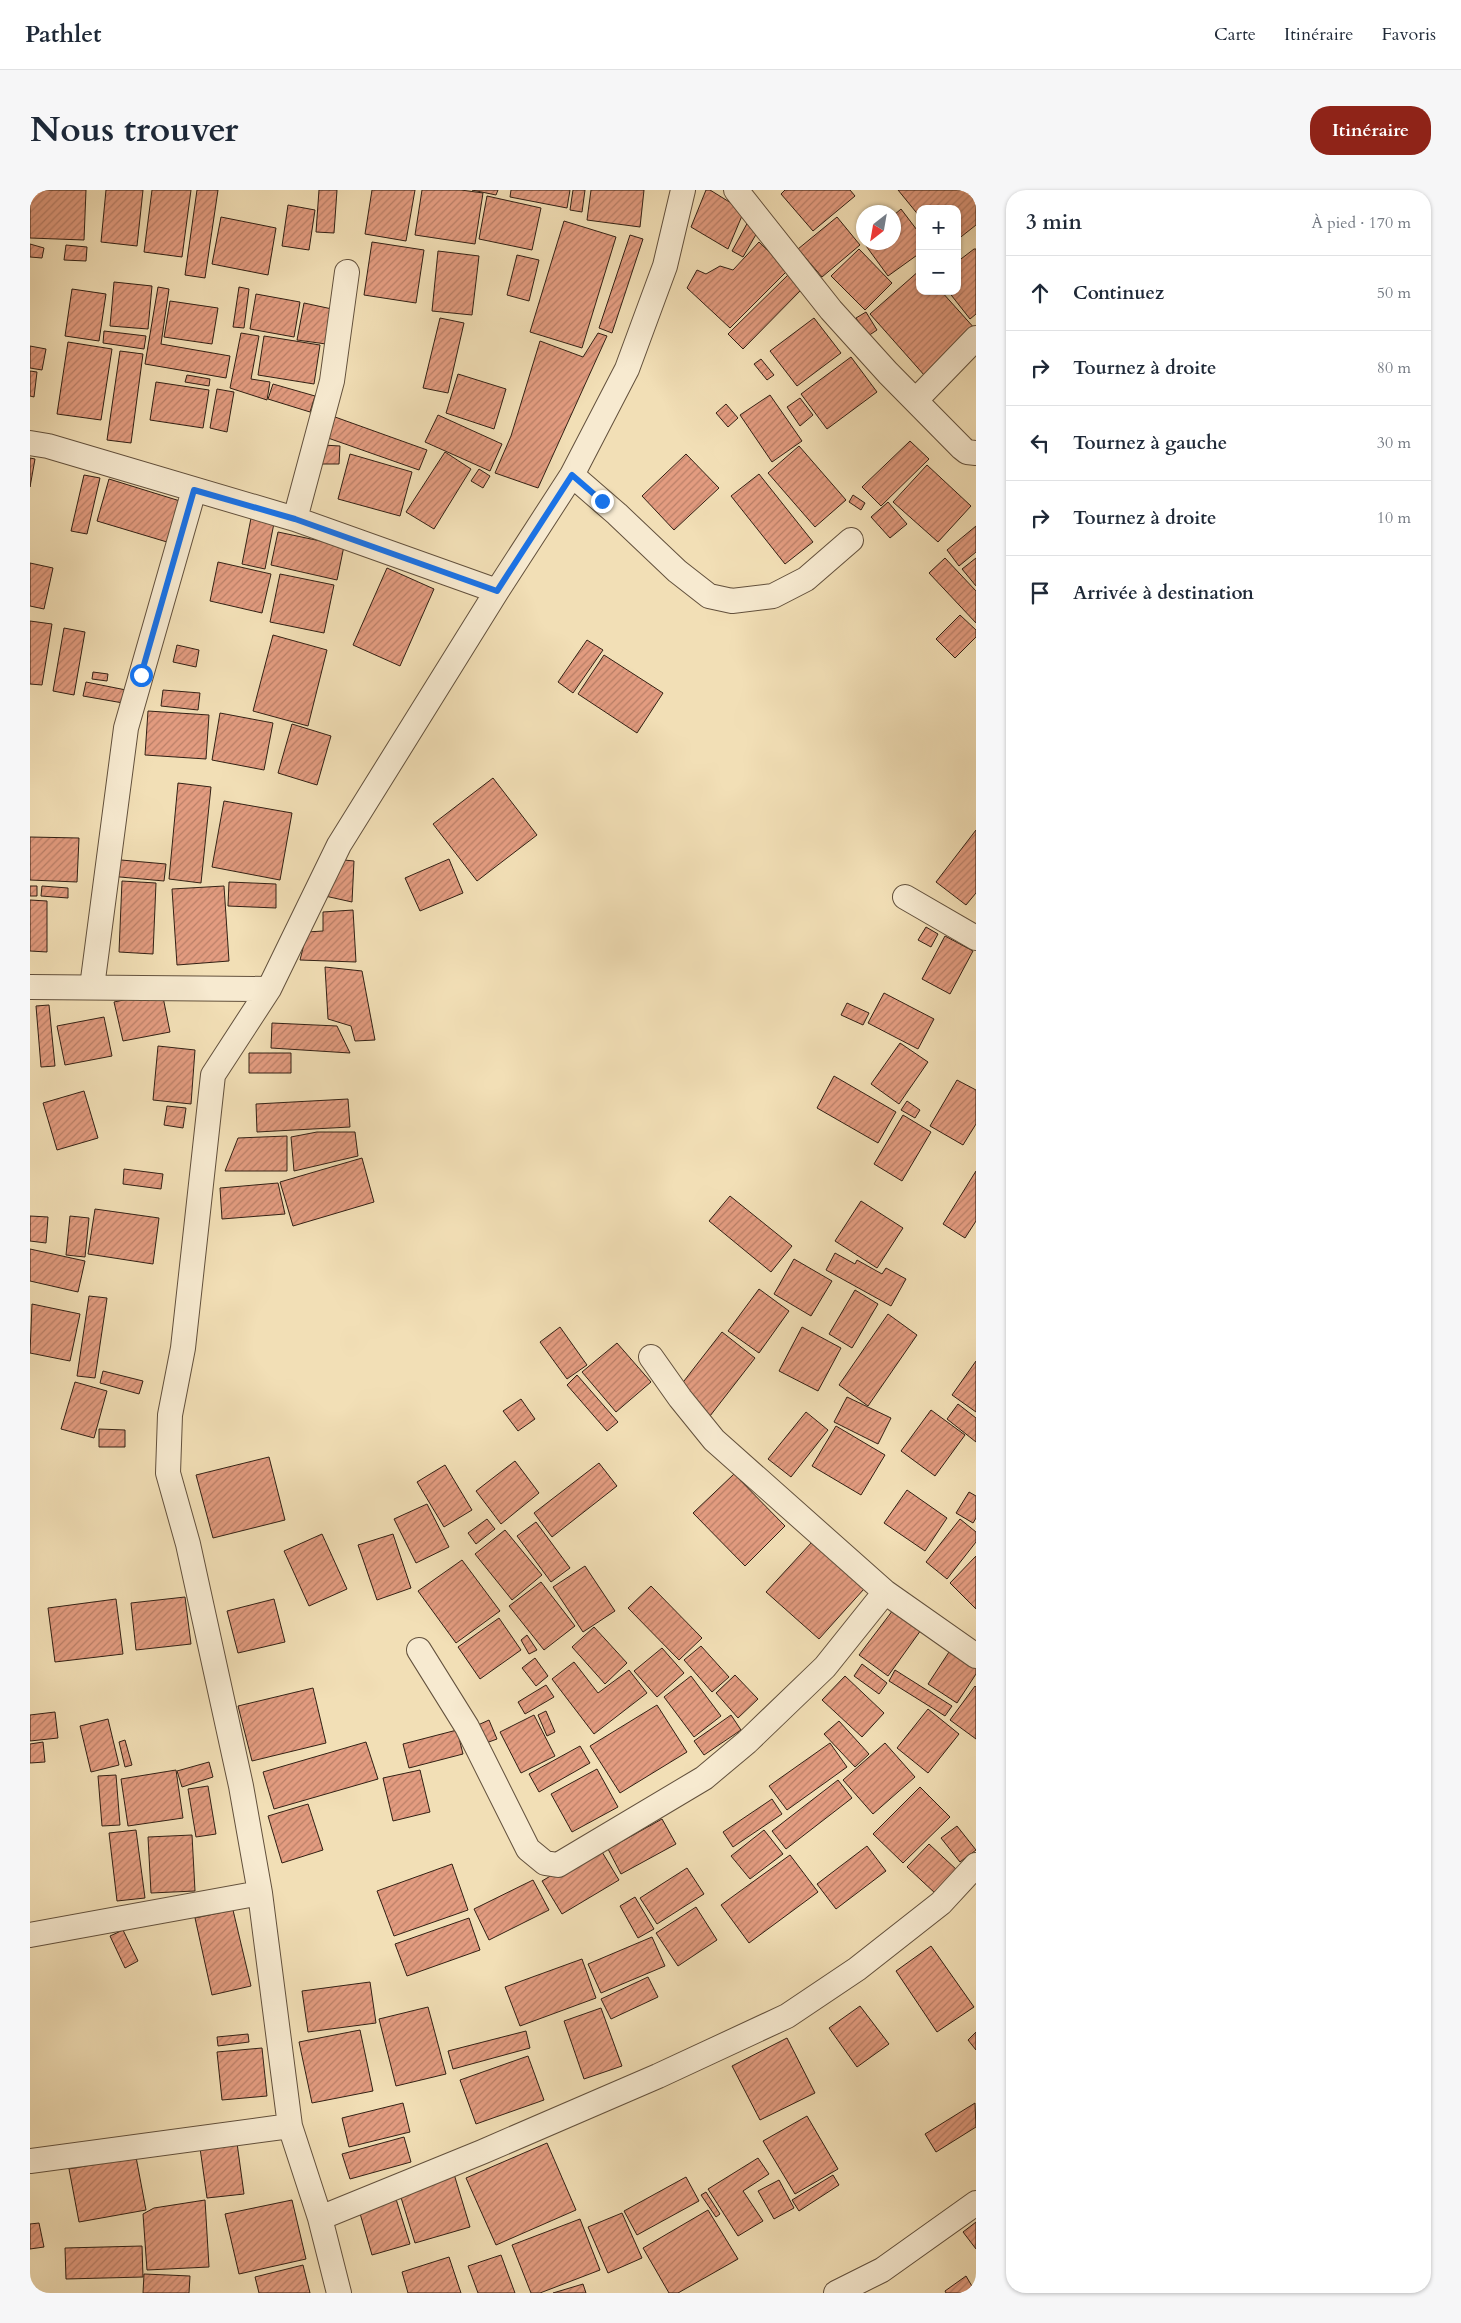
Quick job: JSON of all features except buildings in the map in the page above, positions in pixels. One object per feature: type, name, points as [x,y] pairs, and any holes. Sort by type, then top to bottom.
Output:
[{"type":"street","points":[[339,2293],[320,2218],[290,2126],[260,1893],[241,1786],[193,1563],[168,1473],[170,1415],[184,1339],[213,1074],[269,989],[340,845],[497,591],[572,475],[626,369],[665,266],[683,190]]},
{"type":"street","points":[[736,190],[831,310],[888,373],[962,448],[967,452],[976,453]]},
{"type":"street","points":[[295,519],[332,381],[347,272]]},
{"type":"street","points":[[916,400],[976,338]]},
{"type":"street","points":[[30,443],[48,446],[295,519],[497,591]]},
{"type":"street","points":[[572,475],[617,514],[677,571],[709,596],[732,602],[773,596],[806,579],[851,540]]},
{"type":"street","points":[[92,987],[126,728],[194,490]]},
{"type":"street","points":[[905,897],[976,938]]},
{"type":"street","points":[[30,987],[269,989]]},
{"type":"street","points":[[651,1357],[680,1398],[714,1440],[884,1592],[976,1656]]},
{"type":"street","points":[[419,1650],[467,1727],[528,1849],[545,1863],[558,1865],[704,1778],[733,1754],[824,1667],[884,1592]]},
{"type":"street","points":[[320,2218],[482,2152],[658,2076],[787,2016],[857,1969],[941,1903],[976,1865]]},
{"type":"street","points":[[30,1935],[260,1893]]},
{"type":"street","points":[[30,2161],[290,2126]]},
{"type":"street","points":[[836,2293],[882,2270],[976,2203]]},
{"type":"route","points":[[141,675],[194,490],[295,519],[497,591],[572,475],[602,501]]}]
